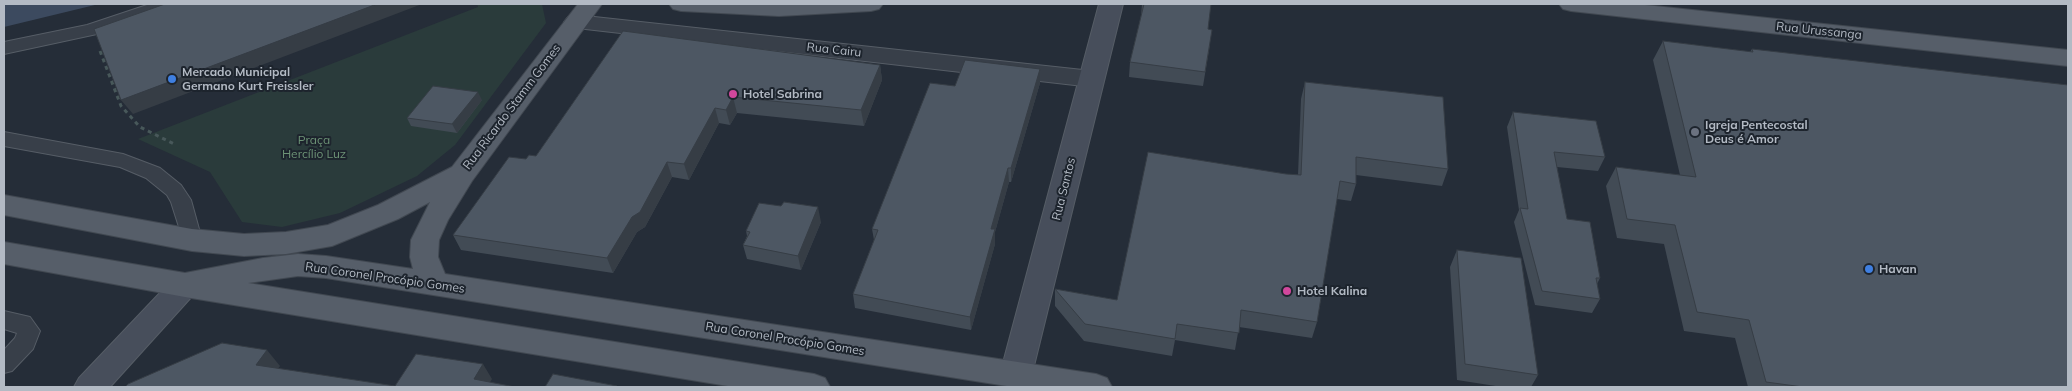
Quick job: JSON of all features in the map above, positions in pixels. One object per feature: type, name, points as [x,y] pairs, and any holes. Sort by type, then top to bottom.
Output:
[{"type":"main road","points":[[681,4],[779,9],[844,8],[871,4]]},
{"type":"main road","name":"Rua Urussanga","points":[[1571,4],[2068,58]]},
{"type":"main road","name":"Rua Ricardo Stamm Gomes","points":[[4,205],[192,240],[244,245],[268,245],[332,235],[388,212],[462,174],[583,13]]},
{"type":"main road","points":[[436,285],[424,257],[426,240],[435,218],[462,174]]},
{"type":"main road","points":[[185,285],[192,269],[194,252],[192,240]]},
{"type":"main road","points":[[4,253],[728,381],[814,387]]},
{"type":"main road","name":"Rua Coronel Procópio Gomes","points":[[185,285],[263,269],[298,266],[326,267],[1096,387]]},
{"type":"street","name":"Rua Santos","points":[[1016,374],[1112,4]]},
{"type":"street","name":"Rua Cairu","points":[[583,13],[1092,78]]},
{"type":"street","points":[[90,387],[185,285]]},
{"type":"lane","points":[[4,48],[91,30],[166,4]]},
{"type":"lane","points":[[4,139],[123,161],[153,173],[174,190],[181,200],[192,240]]},
{"type":"lane","points":[[4,320],[22,324],[28,331],[25,343],[4,364]]},
{"type":"path","points":[[91,30],[121,106],[140,127],[174,144]]},
{"type":"green space","name":"Praça Hercílio Luz","points":[[477,4],[542,4],[546,23],[455,145],[417,176],[340,213],[282,227],[242,222],[210,172],[138,139],[478,7]]},
{"type":"water","points":[[4,4],[99,4],[4,27]]},
{"type":"building","name":"Mercado Municipal Germano Kurt Freissler","points":[[165,4],[377,4],[121,100],[94,29]]},
{"type":"building","points":[[1144,4],[1211,4],[1208,29],[1212,30],[1205,72],[1130,62]]},
{"type":"building","points":[[623,31],[880,65],[861,110],[733,97],[726,110],[715,108],[684,164],[667,162],[640,212],[632,217],[607,258],[453,235],[509,157],[526,159],[529,155],[536,156]]},
{"type":"building","name":"Havan","points":[[1663,41],[1753,52],[1752,49],[2068,85],[2068,387],[1803,387],[1766,382],[1749,320],[1697,312],[1675,225],[1627,219],[1616,167],[1696,177]]},
{"type":"building","points":[[965,60],[1040,69],[1011,168],[1008,168],[991,229],[995,229],[970,317],[853,294],[878,230],[872,229],[930,83],[955,86]]},
{"type":"building","points":[[1305,82],[1443,97],[1448,169],[1356,157],[1356,184],[1340,181],[1317,322],[1241,310],[1239,333],[1177,324],[1175,339],[1085,324],[1055,289],[1117,300],[1148,152],[1301,175]]},
{"type":"building","points":[[433,86],[478,92],[452,124],[407,118]]},
{"type":"building","points":[[1513,112],[1596,121],[1605,157],[1554,152],[1567,219],[1590,222],[1600,278],[1596,278],[1600,299],[1542,291],[1520,208],[1528,209]]},
{"type":"building","points":[[784,202],[818,207],[798,256],[743,245],[750,232],[746,231],[759,203],[781,206]]},
{"type":"building","points":[[1457,250],[1521,258],[1538,375],[1465,364]]},
{"type":"building","points":[[222,343],[267,350],[256,365],[395,386],[416,354],[483,364],[474,379],[515,387],[125,387]]},
{"type":"building","points":[[553,374],[617,386],[545,387]]},
{"type":"place","name":"Mercado Municipal Germano Kurt Freissler","points":[[172,79]]},
{"type":"place","name":"Hotel Sabrina","points":[[733,94]]},
{"type":"place","name":"Igreja Pentecostal Deus é Amor","points":[[1695,132]]},
{"type":"place","name":"Havan","points":[[1869,269]]},
{"type":"place","name":"Hotel Kalina","points":[[1287,291]]}]
